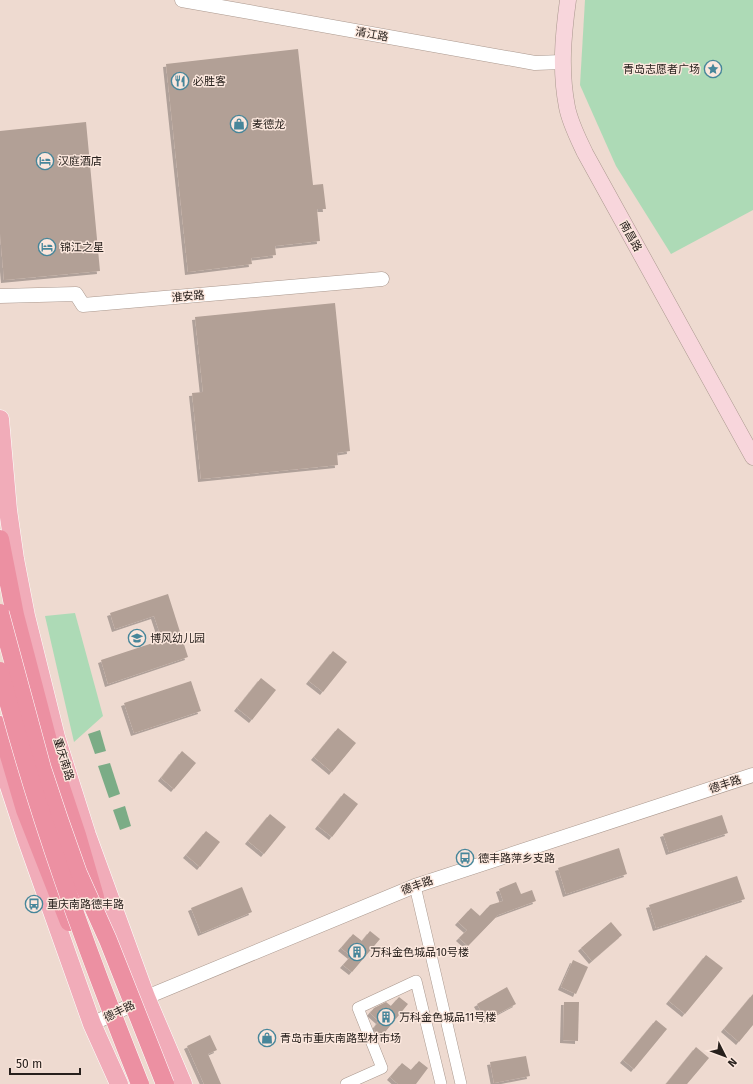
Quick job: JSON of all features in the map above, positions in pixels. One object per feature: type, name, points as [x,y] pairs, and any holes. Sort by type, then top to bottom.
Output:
[{"type":"highway","points":[[0,539],[15,615],[57,775],[77,835],[108,940]]},
{"type":"highway","points":[[0,613],[40,760],[59,819],[78,873],[108,940],[165,1084]]},
{"type":"highway","points":[[0,671],[30,779],[99,981],[140,1084]]},
{"type":"highway","points":[[0,725],[25,810],[77,940],[99,981]]},
{"type":"main road","name":"南昌路","points":[[568,0],[563,35],[562,62],[567,108],[574,129],[585,153],[753,457]]},
{"type":"main road","name":"重庆南路","points":[[0,419],[8,510],[15,559],[26,616],[56,737],[87,835],[146,997],[183,1084]]},
{"type":"main road","points":[[0,759],[26,838],[92,1024],[119,1084]]},
{"type":"street","name":"清江路","points":[[182,0],[536,63],[562,62]]},
{"type":"street","name":"淮安路","points":[[0,296],[76,294],[83,305],[382,279]]},
{"type":"street","name":"德丰路","points":[[92,1024],[146,997],[415,886],[753,775]]},
{"type":"street","points":[[415,886],[461,1084]]},
{"type":"street","points":[[346,1084],[382,1068],[358,1008],[416,981],[441,1084]]},
{"type":"green space","points":[[585,0],[753,0],[753,210],[671,254],[616,166],[580,85]]},
{"type":"green space","points":[[75,613],[103,716],[74,742],[45,616]]},
{"type":"green space","points":[[100,730],[106,751],[95,754],[88,734]]},
{"type":"green space","points":[[110,763],[120,794],[109,798],[98,766]]},
{"type":"green space","points":[[125,806],[131,826],[120,830],[113,810]]},
{"type":"building","name":"麦德龙","points":[[298,49],[313,185],[323,184],[326,209],[317,209],[320,241],[275,246],[276,255],[251,258],[252,264],[188,272],[166,64]]},
{"type":"building","points":[[86,122],[100,271],[4,280],[0,233],[0,131]]},
{"type":"building","points":[[335,303],[350,451],[337,453],[338,465],[201,479],[192,393],[203,392],[195,317]]},
{"type":"building","points":[[168,594],[188,657],[108,684],[101,660],[162,640],[154,616],[115,629],[110,613]]},
{"type":"building","points":[[333,651],[347,662],[323,692],[309,681]]},
{"type":"building","points":[[261,678],[276,690],[252,720],[237,708]]},
{"type":"building","points":[[191,681],[201,711],[134,733],[124,703]]},
{"type":"building","points":[[338,728],[356,743],[332,772],[314,757]]},
{"type":"building","points":[[182,751],[196,763],[174,789],[161,778]]},
{"type":"building","points":[[344,793],[358,804],[332,837],[318,826]]},
{"type":"building","points":[[270,814],[286,827],[264,854],[248,841]]},
{"type":"building","points":[[722,815],[728,833],[669,852],[663,834]]},
{"type":"building","points":[[206,831],[220,842],[200,867],[186,855]]},
{"type":"building","points":[[619,848],[627,874],[566,894],[558,868]]},
{"type":"building","points":[[737,876],[745,899],[656,928],[649,905]]},
{"type":"building","points":[[516,882],[521,894],[532,890],[536,901],[498,915],[468,946],[459,938],[467,930],[458,922],[471,908],[480,916],[490,905],[503,901],[499,889]]},
{"type":"building","points":[[242,887],[252,912],[201,933],[191,908]]},
{"type":"building","points":[[611,922],[622,935],[592,961],[581,948]]},
{"type":"building","name":"万科金色城品10号楼","points":[[370,931],[380,939],[352,972],[343,965],[351,956],[341,948],[353,934],[362,941]]},
{"type":"building","points":[[706,955],[723,968],[685,1014],[669,1001]]},
{"type":"building","points":[[573,960],[588,967],[576,994],[561,987]]},
{"type":"building","points":[[507,987],[516,1004],[486,1020],[477,1004]]},
{"type":"building","points":[[753,994],[753,1025],[739,1042],[724,1029]]},
{"type":"building","name":"万科金色城品11号楼","points":[[399,997],[408,1004],[381,1037],[375,1033],[374,1028],[379,1021],[370,1013],[374,1008],[386,1002],[391,1006]]},
{"type":"building","points":[[564,1002],[579,1002],[578,1041],[563,1040]]},
{"type":"building","points":[[656,1020],[667,1029],[634,1069],[623,1060]]},
{"type":"building","points":[[210,1035],[217,1050],[208,1054],[221,1084],[204,1084],[187,1046]]},
{"type":"building","points":[[696,1047],[709,1058],[687,1084],[666,1084]]},
{"type":"building","points":[[526,1056],[530,1076],[494,1083],[490,1062]]},
{"type":"building","points":[[419,1061],[428,1068],[416,1084],[398,1084],[390,1077],[402,1063],[411,1070]]},
{"type":"place","name":"青岛志愿者广场","points":[[713,69]]},
{"type":"place","name":"必胜客","points":[[180,81]]},
{"type":"place","name":"麦德龙","points":[[239,124]]},
{"type":"place","name":"汉庭酒店","points":[[45,161]]},
{"type":"place","name":"锦江之星","points":[[47,247]]},
{"type":"place","name":"博风幼儿园","points":[[137,638]]},
{"type":"place","name":"德丰路萍乡支路","points":[[465,858]]},
{"type":"place","name":"重庆南路德丰路","points":[[34,904]]},
{"type":"place","name":"万科金色城品10号楼","points":[[357,952]]},
{"type":"place","name":"万科金色城品11号楼","points":[[386,1017]]},
{"type":"place","name":"青岛市重庆南路型材市场","points":[[267,1038]]}]
